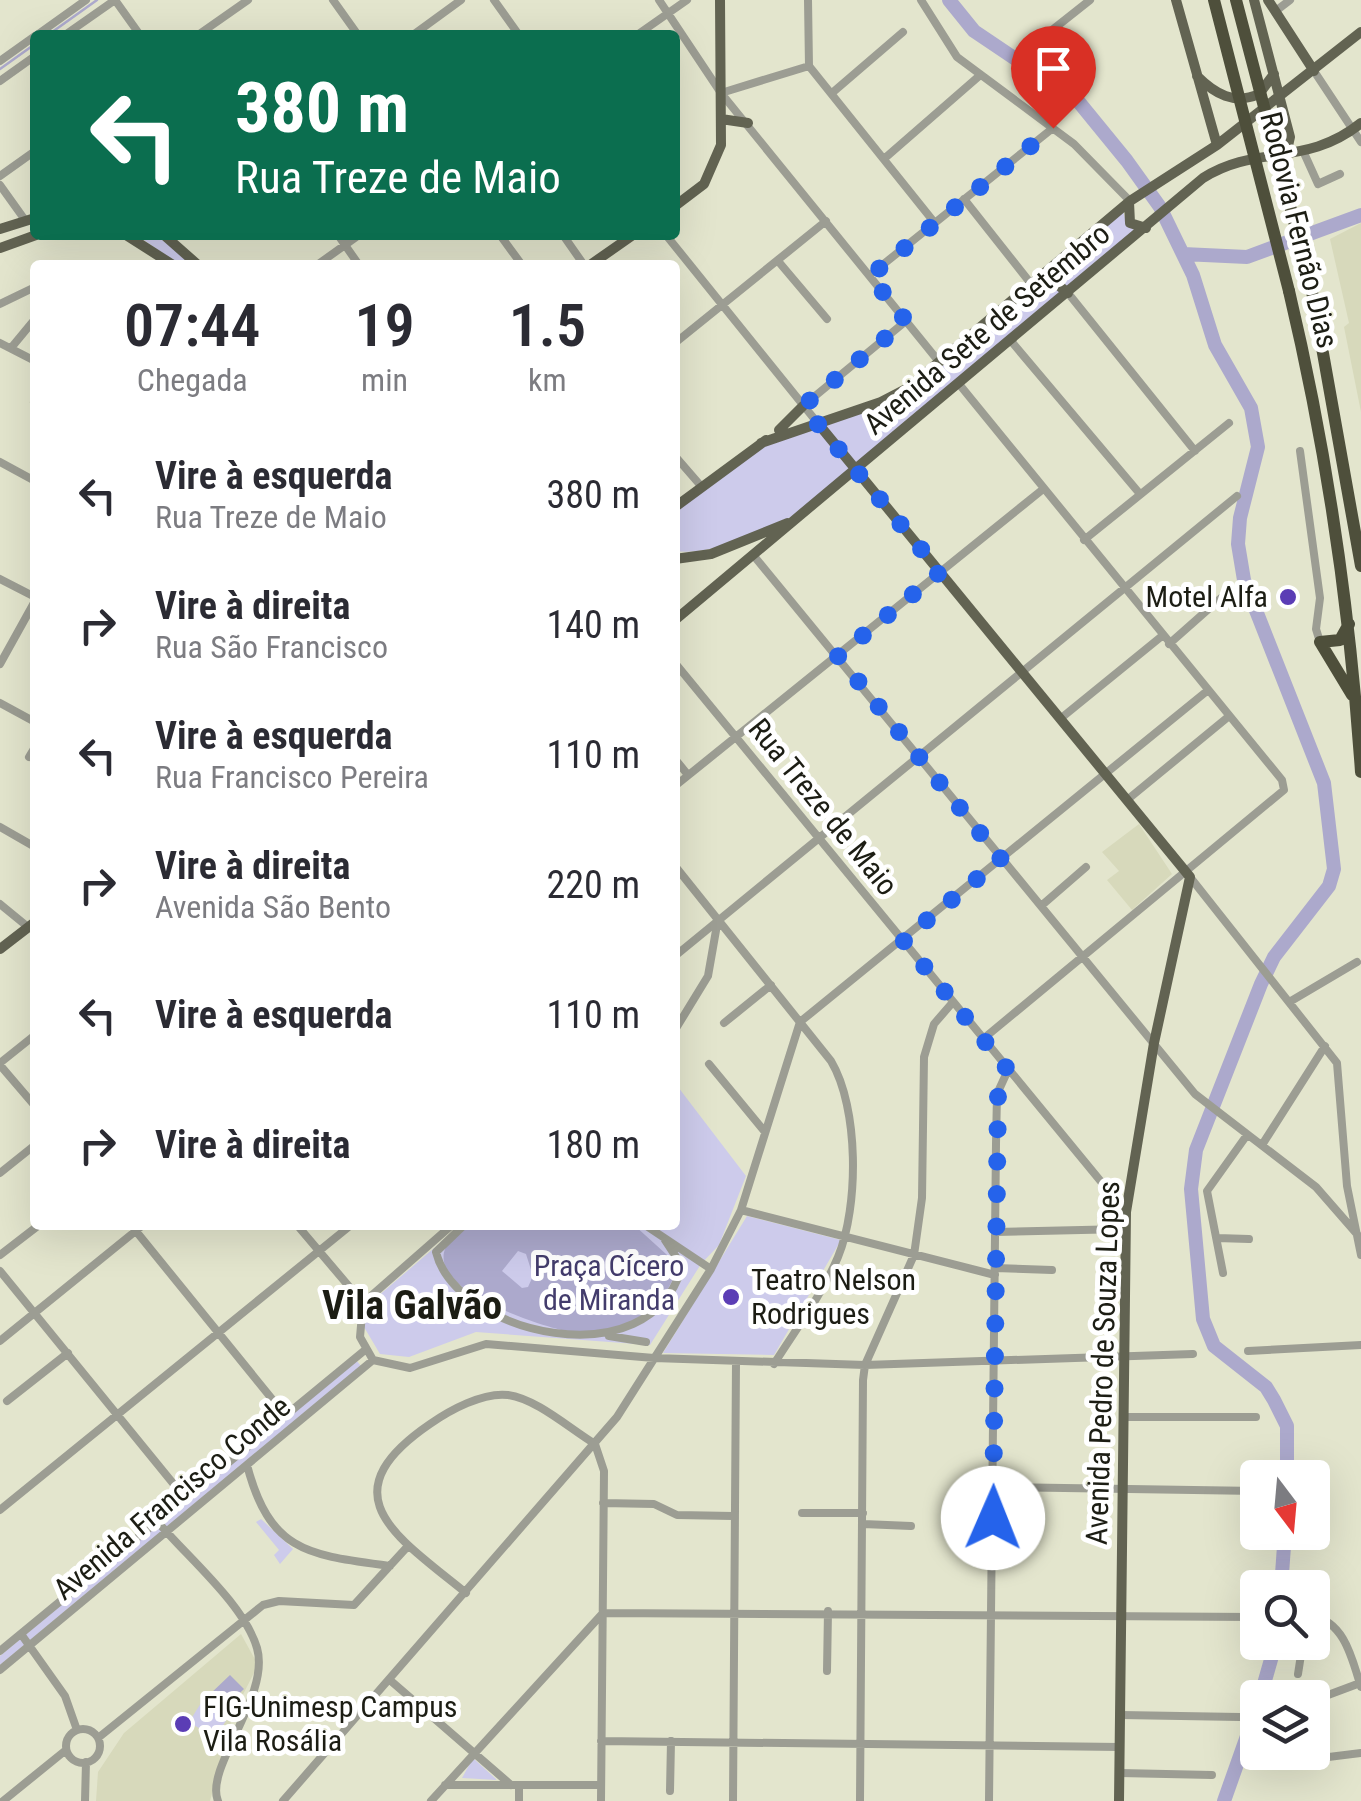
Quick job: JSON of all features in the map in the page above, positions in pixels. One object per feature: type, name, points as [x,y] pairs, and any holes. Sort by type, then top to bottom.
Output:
[{"type":"highway","name":"Rodovia Fernão Dias","points":[[1214,0],[1290,291],[1325,452],[1350,621],[1361,772]]},
{"type":"highway","name":"Rodovia Fernão Dias","points":[[1236,0],[1311,286],[1361,566]]},
{"type":"highway","points":[[1350,621],[1340,640],[1320,642],[1356,704]]},
{"type":"main road","points":[[680,202],[704,184],[713,171],[721,145],[720,0]]},
{"type":"main road","points":[[1176,0],[1216,145]]},
{"type":"main road","points":[[1254,0],[1290,137],[1286,155]]},
{"type":"main road","points":[[1268,0],[1314,71]]},
{"type":"main road","points":[[761,443],[895,395],[940,363],[1132,199],[1216,145],[1361,32]]},
{"type":"main road","points":[[1196,76],[1212,91],[1238,100],[1260,94],[1274,74]]},
{"type":"main road","points":[[721,119],[748,123]]},
{"type":"main road","points":[[1304,154],[1331,144],[1357,126]]},
{"type":"main road","name":"Avenida Sete de Setembro","points":[[680,616],[1222,166],[1304,154]]},
{"type":"main road","points":[[1132,199],[1128,220],[1149,226]]},
{"type":"main road","points":[[0,230],[30,219]]},
{"type":"main road","points":[[0,248],[30,237]]},
{"type":"main road","points":[[134,240],[165,260]]},
{"type":"main road","points":[[170,240],[192,260]]},
{"type":"main road","points":[[593,260],[615,240]]},
{"type":"main road","points":[[1034,283],[1052,280],[1068,293]]},
{"type":"main road","points":[[680,503],[761,443],[803,406]]},
{"type":"main road","points":[[816,421],[1188,875]]},
{"type":"main road","points":[[680,557],[738,545],[802,516]]},
{"type":"main road","name":"Avenida Pedro de Souza Lopes","points":[[1119,1801],[1126,1212],[1154,1043],[1188,875]]},
{"type":"main road","points":[[2,943],[30,925]]},
{"type":"street","points":[[44,30],[86,0]]},
{"type":"street","points":[[72,30],[115,0],[136,30]]},
{"type":"street","points":[[206,30],[248,0]]},
{"type":"street","points":[[333,0],[354,30]]},
{"type":"street","points":[[420,30],[462,0]]},
{"type":"street","points":[[494,0],[515,30]]},
{"type":"street","points":[[659,0],[680,30]]},
{"type":"street","points":[[645,30],[687,0]]},
{"type":"street","points":[[819,0],[808,4],[809,66],[934,222]]},
{"type":"street","points":[[921,0],[942,38],[978,77],[1053,128],[1132,199]]},
{"type":"street","points":[[1036,42],[1090,0]]},
{"type":"street","points":[[1277,10],[1290,0]]},
{"type":"street","points":[[680,30],[721,93],[940,363]]},
{"type":"street","points":[[832,93],[903,32]]},
{"type":"street","points":[[0,61],[30,40]]},
{"type":"street","points":[[0,81],[30,60]]},
{"type":"street","points":[[721,93],[809,66]]},
{"type":"street","points":[[1314,71],[1357,126],[1361,142]]},
{"type":"street","points":[[884,158],[978,77]]},
{"type":"street","points":[[870,276],[1053,128]]},
{"type":"street","points":[[1304,154],[1317,183],[1340,174]]},
{"type":"street","points":[[0,176],[30,155]]},
{"type":"street","points":[[0,185],[30,219]]},
{"type":"street","points":[[964,199],[1034,283]]},
{"type":"street","points":[[680,339],[826,221]]},
{"type":"street","points":[[341,240],[355,260]]},
{"type":"street","points":[[324,260],[353,240]]},
{"type":"street","points":[[568,240],[583,260]]},
{"type":"street","points":[[670,240],[816,421]]},
{"type":"street","points":[[778,262],[827,319]]},
{"type":"street","points":[[0,304],[30,289]]},
{"type":"street","points":[[1068,293],[1195,451]]},
{"type":"street","points":[[803,406],[906,321]]},
{"type":"street","points":[[10,348],[30,325]]},
{"type":"street","points":[[1012,341],[1140,494]]},
{"type":"street","points":[[0,343],[30,358]]},
{"type":"street","points":[[959,384],[1284,790],[1188,875],[983,1038]]},
{"type":"street","points":[[1084,540],[1229,423]]},
{"type":"street","points":[[1300,451],[1320,598],[1316,629],[1320,642]]},
{"type":"street","points":[[0,462],[30,479]]},
{"type":"street","points":[[680,462],[701,486]]},
{"type":"street","points":[[680,782],[1042,490]]},
{"type":"street","points":[[680,952],[1237,496]]},
{"type":"street","points":[[754,556],[1203,1102],[1327,1197],[1357,1234]]},
{"type":"street","points":[[0,579],[30,596]]},
{"type":"street","points":[[1060,719],[1221,598]]},
{"type":"street","points":[[0,664],[30,608]]},
{"type":"street","name":"Rua Treze de Maio","points":[[680,669],[1126,1212]]},
{"type":"street","points":[[283,1801],[595,1444],[654,1358],[710,1270],[741,1210],[800,1022],[1207,691]]},
{"type":"street","points":[[0,702],[30,719]]},
{"type":"street","points":[[1127,800],[1228,716]]},
{"type":"street","points":[[680,765],[688,775]]},
{"type":"street","points":[[0,827],[30,844]]},
{"type":"street","points":[[1041,906],[1086,867]]},
{"type":"street","points":[[680,872],[831,1061],[848,1095],[851,1178],[845,1236],[828,1278],[774,1364]]},
{"type":"street","points":[[1188,875],[1274,980],[1339,1069],[1347,1186],[1361,1256]]},
{"type":"street","points":[[0,904],[30,923]]},
{"type":"street","points":[[680,1022],[708,976],[718,919]]},
{"type":"street","points":[[1291,1002],[1356,962]]},
{"type":"street","points":[[724,1023],[771,985]]},
{"type":"street","points":[[860,1801],[865,1365],[914,1255],[922,1198],[924,1057],[934,1024],[952,1002]]},
{"type":"street","points":[[30,1039],[0,1064],[30,1100]]},
{"type":"street","points":[[1262,1146],[1325,1046]]},
{"type":"street","points":[[708,1064],[765,1132]]},
{"type":"street","points":[[989,1801],[998,1094],[1008,1070]]},
{"type":"street","points":[[1223,1273],[1207,1192],[1247,1134]]},
{"type":"street","points":[[0,1174],[30,1149]]},
{"type":"street","points":[[741,1210],[914,1255],[995,1271],[1052,1270]]},
{"type":"street","points":[[995,1232],[1126,1229]]},
{"type":"street","points":[[0,1256],[33,1230]]},
{"type":"street","points":[[0,1342],[133,1230]]},
{"type":"street","points":[[139,1230],[217,1334],[285,1415]]},
{"type":"street","points":[[301,1230],[363,1303]]},
{"type":"street","points":[[0,1510],[345,1230]]},
{"type":"street","points":[[446,1230],[363,1303],[358,1324],[365,1350],[373,1360],[396,1369],[410,1368],[486,1344],[774,1364],[996,1364],[1193,1354]]},
{"type":"street","points":[[459,1230],[436,1252],[449,1283],[466,1297],[538,1329],[646,1342]]},
{"type":"street","points":[[652,1230],[710,1270]]},
{"type":"street","points":[[1217,1238],[1249,1239]]},
{"type":"street","points":[[604,1336],[648,1319],[666,1301],[682,1266],[665,1240]]},
{"type":"street","points":[[0,1271],[185,1498]]},
{"type":"street","points":[[666,1301],[684,1311]]},
{"type":"street","points":[[1248,1351],[1361,1345]]},
{"type":"street","name":"Avenida Francisco Conde","points":[[0,1651],[365,1350]]},
{"type":"street","points":[[8,1401],[68,1353]]},
{"type":"street","points":[[353,1359],[360,1362],[362,1369]]},
{"type":"street","name":"Avenida Francisco Conde","points":[[0,1670],[373,1360]]},
{"type":"street","points":[[733,1801],[736,1362]]},
{"type":"street","points":[[466,1593],[408,1546],[379,1506],[378,1473],[396,1449],[451,1412],[481,1399],[508,1395],[595,1444],[604,1471],[600,1801]]},
{"type":"street","points":[[1123,1416],[1256,1416]]},
{"type":"street","points":[[247,1466],[264,1516],[300,1550],[390,1566]]},
{"type":"street","points":[[994,1487],[1240,1490]]},
{"type":"street","points":[[603,1502],[648,1503],[677,1515],[733,1516]]},
{"type":"street","points":[[802,1513],[864,1513]]},
{"type":"street","points":[[157,1521],[243,1621],[257,1646],[259,1676],[218,1780],[218,1801]]},
{"type":"street","points":[[863,1524],[911,1526]]},
{"type":"street","points":[[98,1738],[270,1602],[354,1604],[408,1546]]},
{"type":"street","points":[[827,1670],[828,1611]]},
{"type":"street","points":[[431,1801],[604,1612],[861,1611],[1240,1617]]},
{"type":"street","points":[[1330,1626],[1340,1632],[1360,1685],[1330,1695]]},
{"type":"street","points":[[21,1634],[64,1696],[77,1730]]},
{"type":"street","points":[[1298,1674],[1300,1660]]},
{"type":"street","points":[[391,1681],[515,1785],[519,1801]]},
{"type":"street","points":[[1121,1715],[1240,1717]]},
{"type":"street","points":[[2,1801],[66,1750],[69,1736],[77,1730],[91,1732],[98,1738],[98,1753],[86,1762],[76,1762],[66,1750]]},
{"type":"street","points":[[601,1741],[1120,1748]]},
{"type":"street","points":[[670,1791],[671,1741]]},
{"type":"street","points":[[1330,1757],[1361,1753]]},
{"type":"street","points":[[85,1801],[86,1762]]},
{"type":"street","points":[[1120,1773],[1212,1775]]},
{"type":"street","points":[[445,1785],[601,1785]]},
{"type":"shaded area","points":[[1361,223],[1361,412],[1344,327],[1349,323],[1330,239]]},
{"type":"shaded area","points":[[1139,824],[1172,874],[1132,910],[1107,880],[1119,871],[1102,852]]},
{"type":"shaded area","points":[[462,1230],[640,1230],[677,1264],[665,1294],[640,1316],[609,1330],[577,1333],[523,1318],[463,1287],[450,1275],[444,1262],[450,1241]],"holes":[[[518,1251],[526,1254],[533,1276],[528,1287],[522,1288],[502,1271]]]},
{"type":"shaded area","name":"FIG-Unimesp Campus Vila Rosália","points":[[241,1634],[258,1665],[233,1714],[210,1801],[96,1801],[98,1772],[124,1733]]},
{"type":"shaded area","points":[[230,1675],[244,1689],[223,1709],[209,1695]]},
{"type":"green space","points":[[1123,211],[1127,225],[1137,232],[791,517],[720,546],[680,551],[680,507],[758,446],[904,395],[968,347]]},
{"type":"green space","points":[[144,240],[162,240],[187,260],[172,260]]},
{"type":"green space","name":"Praça Cícero de Miranda","points":[[680,1090],[746,1176],[719,1245],[701,1264],[650,1345],[476,1332],[409,1357],[380,1354],[364,1327],[370,1303],[455,1230],[680,1230]]},
{"type":"green space","points":[[747,1216],[841,1240],[774,1355],[663,1353]]},
{"type":"green space","points":[[356,1360],[361,1366],[0,1665],[0,1656]]},
{"type":"green space","points":[[261,1519],[293,1549],[280,1564],[274,1555],[279,1550],[256,1522]]},
{"type":"green space","points":[[201,1703],[227,1719],[215,1738],[189,1722]]},
{"type":"green space","points":[[473,1758],[497,1780],[462,1778]]},
{"type":"waterway","points":[[55,30],[97,0]]},
{"type":"waterway","points":[[949,0],[974,31],[1078,101],[1127,161],[1160,207],[1193,275],[1215,345],[1251,408],[1258,447],[1240,518],[1238,544],[1244,580],[1324,783],[1334,869],[1329,886],[1274,957],[1261,984],[1196,1150],[1191,1189],[1203,1319],[1214,1346],[1266,1387],[1274,1400],[1287,1426],[1287,1460]]},
{"type":"waterway","points":[[0,69],[30,48]]},
{"type":"waterway","points":[[1183,254],[1247,257],[1361,215]]},
{"type":"waterway","points":[[1282,1570],[1284,1550]]},
{"type":"waterway","points":[[1265,1680],[1271,1660]]},
{"type":"waterway","points":[[1224,1801],[1240,1756]]},
{"type":"place","name":"Motel Alfa","points":[[1288,597]]},
{"type":"place","name":"Teatro Nelson Rodrigues","points":[[731,1297]]},
{"type":"place","name":"FIG-Unimesp Campus Vila Rosália","points":[[183,1724]]},
{"type":"district","name":"Vila Galvão","points":[[412,1305]]},
{"type":"route","points":[[993,1518],[998,1094],[1008,1070],[903,940],[1001,859],[838,656],[940,572],[803,406],[906,321],[870,276],[1053,128]]}]
